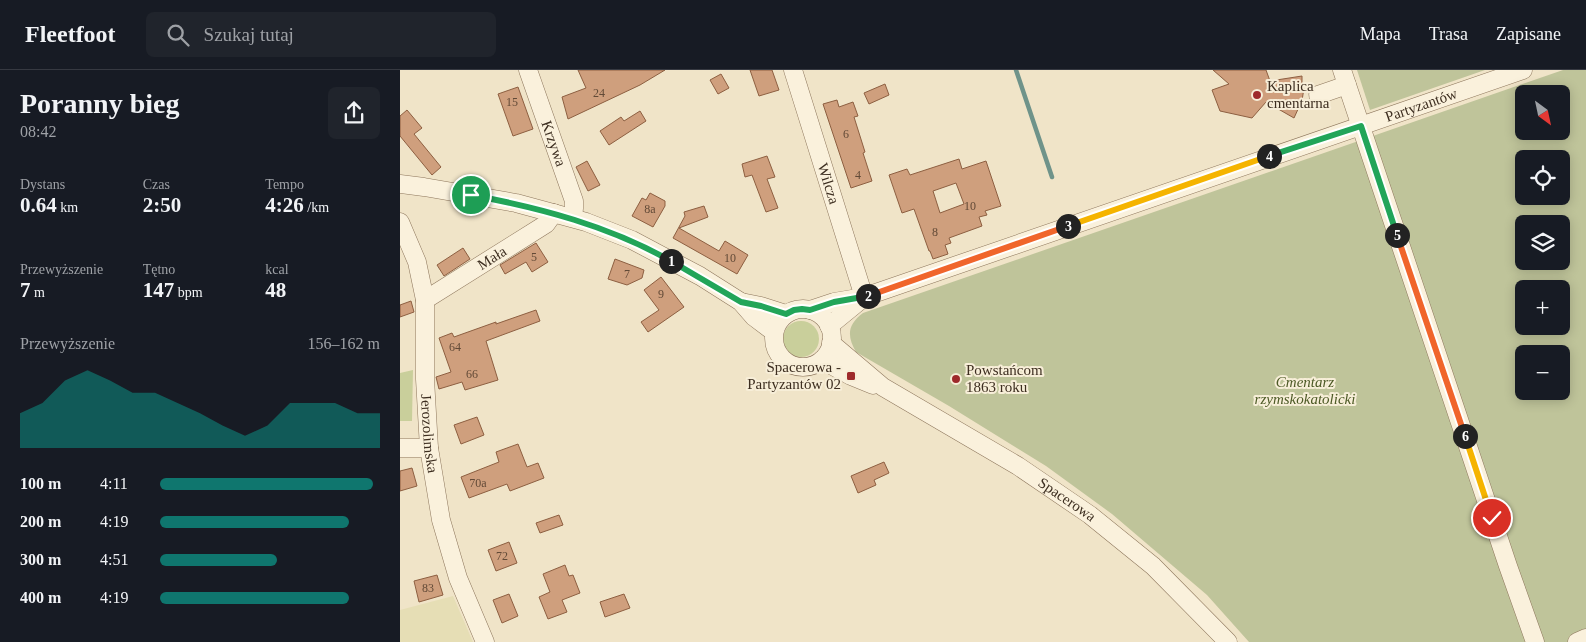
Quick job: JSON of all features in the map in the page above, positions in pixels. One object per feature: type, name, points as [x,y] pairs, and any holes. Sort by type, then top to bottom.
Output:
[{"type":"street","name":"Krzywa","points":[[528,70],[574,201],[573,218]]},
{"type":"street","name":"Wilcza","points":[[793,70],[864,297]]},
{"type":"street","name":"Partyzantów","points":[[810,310],[834,302],[864,297],[1524,70]]},
{"type":"street","points":[[1318,95],[1345,78],[1535,642]]},
{"type":"street","points":[[400,184],[516,203],[573,218],[632,240],[700,276],[741,302],[754,317],[774,332]]},
{"type":"street","name":"Mała","points":[[425,300],[546,224],[554,213]]},
{"type":"street","name":"Jerozolimska","points":[[400,222],[417,262],[425,300],[425,379],[429,448],[440,520],[458,578],[485,642]]},
{"type":"street","name":"Partyzantów","points":[[829,326],[864,297]]},
{"type":"street","points":[[741,302],[786,314]]},
{"type":"street","points":[[794,310],[810,310],[822,316],[829,326],[831,343],[822,360],[814,365],[796,367],[781,358],[776,350],[774,332],[780,319],[786,314],[794,310]]},
{"type":"street","name":"Spacerowa","points":[[831,343],[883,387],[1018,466],[1090,515],[1153,566],[1228,642]]},
{"type":"street","name":"Spacerowa","points":[[822,360],[869,384],[883,387]]},
{"type":"street","points":[[400,448],[429,448]]},
{"type":"street","points":[[1577,642],[1586,638]]},
{"type":"shaded area","points":[[453,596],[473,642],[400,642],[400,610]]},
{"type":"green space","points":[[1357,70],[1485,70],[1370,110]]},
{"type":"green space","name":"Cmentarz rzymskokatolicki","points":[[1563,70],[1586,70],[1586,642],[1249,642],[1207,595],[1112,514],[1046,466],[949,406],[856,352],[851,341],[850,331],[851,326],[863,313],[1515,87],[1515,140],[1570,140],[1570,85],[1520,85]]},
{"type":"green space","points":[[801,321],[808,322],[814,326],[818,332],[818,346],[814,352],[808,356],[801,357],[794,356],[788,352],[784,346],[783,339],[784,332],[788,326],[794,322]]},
{"type":"green space","points":[[413,370],[412,421],[400,421],[400,373]]},
{"type":"building","points":[[578,70],[665,70],[640,85],[568,119],[562,97],[586,88]]},
{"type":"building","points":[[750,70],[772,70],[779,90],[759,96]]},
{"type":"building","name":"Kaplica cmentarna","points":[[1213,70],[1266,70],[1270,81],[1302,76],[1302,88],[1304,88],[1301,107],[1299,107],[1294,118],[1266,102],[1252,118],[1220,111],[1212,90],[1229,84]]},
{"type":"building","points":[[721,74],[729,88],[718,94],[710,80]]},
{"type":"building","points":[[885,84],[889,95],[869,104],[864,93]]},
{"type":"building","points":[[518,87],[533,129],[513,136],[498,94]]},
{"type":"building","points":[[837,100],[839,107],[853,102],[858,116],[854,117],[872,181],[851,188],[823,104]]},
{"type":"building","points":[[407,110],[422,128],[414,134],[441,167],[432,175],[400,136],[400,116]]},
{"type":"building","points":[[640,111],[646,121],[609,145],[600,131],[621,117],[624,121]]},
{"type":"building","points":[[767,156],[775,177],[767,179],[778,208],[766,212],[752,175],[745,177],[742,164]]},
{"type":"building","points":[[959,159],[962,169],[986,161],[1001,206],[985,211],[987,215],[979,217],[982,226],[949,238],[951,243],[945,245],[948,254],[933,259],[914,209],[902,213],[889,175],[907,169],[910,175]],"holes":[[[956,183],[964,204],[940,213],[933,191]]]},
{"type":"building","points":[[587,161],[600,185],[588,191],[576,167]]},
{"type":"building","points":[[650,193],[665,201],[665,206],[653,227],[632,216],[642,198],[646,200]]},
{"type":"building","points":[[704,206],[708,217],[679,228],[719,251],[725,241],[748,255],[737,274],[673,238],[685,216],[684,212]]},
{"type":"building","points":[[536,243],[548,262],[532,272],[526,262],[505,274],[500,265]]},
{"type":"building","points":[[463,248],[470,259],[444,276],[437,265]]},
{"type":"building","points":[[615,259],[644,270],[642,278],[627,285],[608,279]]},
{"type":"building","points":[[661,277],[684,307],[648,332],[641,322],[659,310],[644,290]]},
{"type":"building","points":[[411,301],[414,312],[400,317],[400,305]]},
{"type":"building","points":[[536,310],[540,321],[486,341],[498,380],[465,390],[462,382],[439,389],[436,377],[451,372],[439,338],[452,333],[454,337]]},
{"type":"building","points":[[477,417],[484,435],[461,444],[454,425]]},
{"type":"building","points":[[518,444],[527,467],[538,463],[544,478],[510,491],[507,484],[469,498],[461,477],[499,462],[496,452]]},
{"type":"building","points":[[884,462],[889,473],[874,480],[876,485],[858,493],[851,476]]},
{"type":"building","points":[[412,468],[417,486],[400,491],[400,471]]},
{"type":"building","points":[[559,515],[563,525],[540,533],[536,523]]},
{"type":"building","points":[[509,542],[517,563],[496,571],[488,550]]},
{"type":"building","points":[[565,565],[569,576],[573,575],[580,593],[562,600],[567,612],[548,619],[539,597],[550,592],[543,574]]},
{"type":"building","points":[[437,575],[443,595],[419,602],[414,581]]},
{"type":"building","points":[[509,594],[518,616],[502,623],[493,600]]},
{"type":"building","points":[[624,594],[630,608],[605,617],[600,602]]},
{"type":"waterway","points":[[1016,70],[1052,177]]},
{"type":"place","name":"Kaplica cmentarna","points":[[1257,95]]},
{"type":"place","name":"Spacerowa - Partyzantów 02","points":[[851,376]]},
{"type":"place","name":"Powstańcom 1863 roku","points":[[956,379]]},
{"type":"route","points":[[471,195],[516,203],[586,222],[632,240],[668,258],[741,302],[786,314],[794,310],[810,310],[834,302],[864,297],[1361,126],[1492,518]]}]
